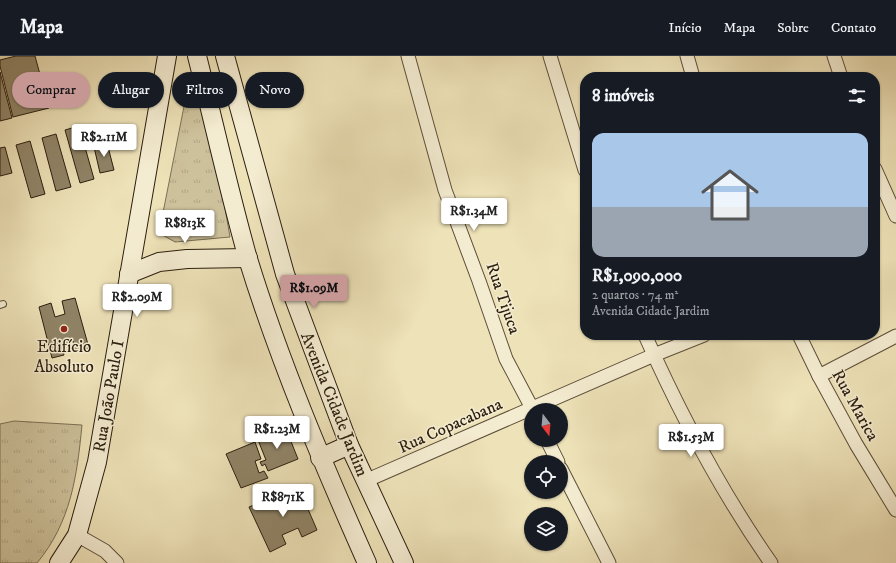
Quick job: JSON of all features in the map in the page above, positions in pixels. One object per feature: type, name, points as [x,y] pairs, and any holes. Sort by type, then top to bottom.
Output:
[{"type":"main road","name":"Rua João Paulo I","points":[[59,563],[77,535],[97,462],[167,56]]},
{"type":"main road","name":"Avenida Cidade Jardim","points":[[197,56],[248,258],[261,299],[320,458],[367,563]]},
{"type":"main road","name":"Avenida Cidade Jardim","points":[[225,56],[284,274],[349,446],[404,563]]},
{"type":"main road","points":[[130,274],[159,262],[187,259],[248,258]]},
{"type":"main road","points":[[320,458],[349,446]]},
{"type":"street","name":"Rua Tijuca","points":[[408,56],[445,190],[506,359],[530,403]]},
{"type":"street","points":[[550,56],[580,154]]},
{"type":"street","points":[[686,56],[692,72]]},
{"type":"street","points":[[834,56],[839,72]]},
{"type":"street","points":[[880,180],[896,216]]},
{"type":"street","points":[[819,376],[896,336]]},
{"type":"street","points":[[647,340],[680,409],[714,473],[738,516],[771,563]]},
{"type":"street","name":"Rua Copacabana","points":[[546,403],[692,340]]},
{"type":"street","name":"Rua Marica","points":[[801,340],[856,444],[896,510]]},
{"type":"street","name":"Rua Copacabana","points":[[365,481],[524,413]]},
{"type":"street","points":[[568,483],[609,563]]},
{"type":"street","points":[[77,535],[105,551],[117,563]]},
{"type":"green space","points":[[184,108],[208,108],[230,237],[175,242],[159,233]]},
{"type":"green space","points":[[14,421],[82,425],[75,480],[65,515],[58,531],[37,563],[0,563],[0,424]]},
{"type":"building","points":[[16,56],[35,56],[39,72],[12,72],[12,108],[49,108],[13,117],[0,66],[0,60]]},
{"type":"building","points":[[0,72],[12,118],[0,121]]},
{"type":"building","points":[[79,126],[94,179],[80,183],[65,130]]},
{"type":"building","points":[[56,134],[71,187],[56,191],[42,138]]},
{"type":"building","points":[[30,141],[45,194],[31,198],[16,145]]},
{"type":"building","points":[[107,143],[114,170],[100,173],[94,147]]},
{"type":"building","points":[[5,147],[12,173],[0,176],[0,148]]},
{"type":"building","name":"Edifício Absoluto","points":[[75,298],[89,348],[75,352],[73,341],[61,344],[64,355],[52,358],[39,307],[51,303],[55,317],[65,314],[62,301]]},
{"type":"building","points":[[286,429],[298,459],[268,471],[265,464],[262,466],[260,462],[266,460],[258,440]]},
{"type":"building","points":[[255,442],[261,459],[255,461],[259,473],[264,471],[268,478],[241,488],[226,454]]},
{"type":"building","points":[[298,486],[317,530],[302,537],[298,528],[282,535],[286,544],[270,552],[249,507],[266,500],[269,508],[284,502],[280,493]]},
{"type":"place","name":"Edifício Absoluto","points":[[64,329]]}]
